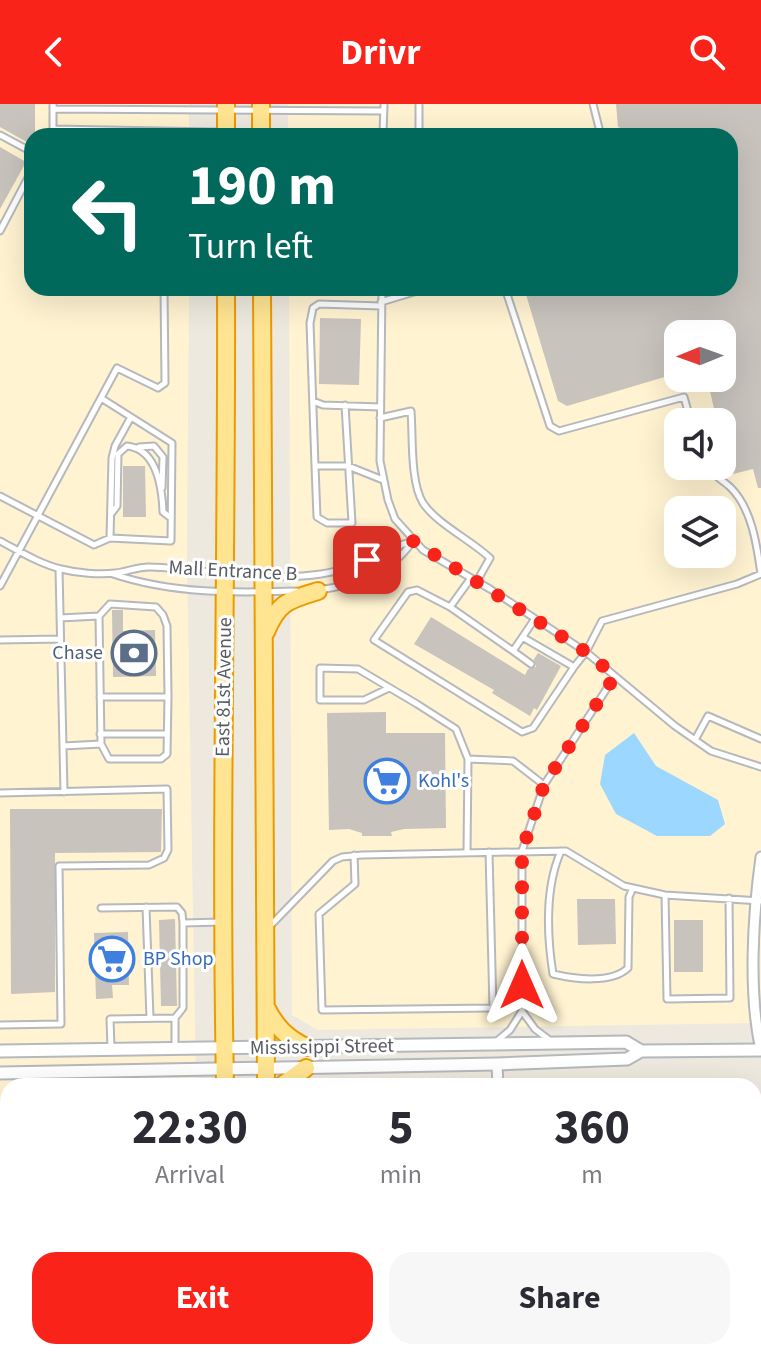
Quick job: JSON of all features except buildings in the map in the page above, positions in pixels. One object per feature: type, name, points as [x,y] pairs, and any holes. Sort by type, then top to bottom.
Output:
[{"type":"highway","points":[[226,107],[226,128]]},
{"type":"highway","points":[[261,107],[261,128]]},
{"type":"highway","name":"East 81st Avenue","points":[[225,1078],[222,922],[226,296]]},
{"type":"highway","name":"East 81st Avenue","points":[[262,296],[266,1078]]},
{"type":"highway","points":[[264,637],[272,617],[287,601],[318,591]]},
{"type":"highway","points":[[265,1005],[279,1029],[306,1047]]},
{"type":"highway","points":[[289,1078],[306,1068]]},
{"type":"street","points":[[761,857],[755,1024],[761,1050]]},
{"type":"street","name":"Mississippi Street","points":[[0,1051],[626,1042],[641,1051]]},
{"type":"street","name":"Mississippi Street","points":[[0,1073],[266,1078],[306,1068],[627,1059],[641,1051],[761,1050]]},
{"type":"street","points":[[497,1064],[498,1078]]},
{"type":"lane","points":[[419,104],[419,128]]},
{"type":"lane","points":[[593,104],[599,128]]},
{"type":"lane","points":[[53,128],[53,106],[384,108],[383,128]]},
{"type":"lane","points":[[0,135],[24,148]]},
{"type":"lane","points":[[0,231],[24,185]]},
{"type":"lane","points":[[0,586],[117,368],[151,386],[158,388],[165,383],[164,296]]},
{"type":"lane","points":[[382,296],[380,461],[395,519],[413,541],[586,652],[711,751],[761,767]]},
{"type":"lane","points":[[345,405],[352,523],[327,523],[317,517],[310,323],[313,308],[319,304],[381,304],[399,296]]},
{"type":"lane","points":[[508,296],[550,426],[559,431],[684,397],[687,408]]},
{"type":"lane","points":[[0,496],[94,545],[110,538],[171,541],[172,443],[101,398]]},
{"type":"lane","points":[[313,401],[323,405],[380,407]]},
{"type":"lane","points":[[380,418],[411,411],[415,476],[422,502],[490,558],[450,607]]},
{"type":"lane","points":[[110,538],[112,458],[131,417]]},
{"type":"lane","points":[[111,514],[117,506],[118,454],[127,446],[154,446],[163,457],[163,512],[171,518]]},
{"type":"lane","points":[[139,447],[150,457],[162,489]]},
{"type":"lane","points":[[315,466],[348,466],[383,480]]},
{"type":"lane","points":[[531,664],[450,607],[417,590],[408,592],[374,640],[522,732],[533,728],[586,652],[602,621],[737,584],[761,574],[744,508],[731,488],[719,480]]},
{"type":"lane","name":"Mall Entrance B","points":[[0,541],[59,569],[112,574],[145,585],[264,592],[318,591],[342,587],[370,577],[399,560],[413,541]]},
{"type":"lane","name":"Mall Entrance B","points":[[112,574],[148,566],[263,574],[319,574],[342,569],[391,547],[413,541]]},
{"type":"lane","points":[[59,569],[64,792]]},
{"type":"lane","points":[[110,604],[156,607],[167,626],[167,754],[161,759],[109,759],[101,744],[100,697],[99,616],[110,604]]},
{"type":"lane","points":[[60,618],[99,616]]},
{"type":"lane","points":[[513,651],[534,620]]},
{"type":"lane","points":[[524,638],[574,667]]},
{"type":"lane","points":[[0,640],[60,639]]},
{"type":"lane","points":[[389,688],[364,700],[320,700],[320,668],[358,669],[456,729],[468,759],[467,853]]},
{"type":"lane","points":[[493,1044],[510,1030],[522,1011],[522,851],[544,785],[615,676]]},
{"type":"lane","points":[[554,677],[563,682]]},
{"type":"lane","points":[[100,697],[168,697]]},
{"type":"lane","points":[[695,740],[708,716],[761,739]]},
{"type":"lane","points":[[100,734],[168,734]]},
{"type":"lane","points":[[63,746],[101,744]]},
{"type":"lane","points":[[468,759],[513,761],[544,785]]},
{"type":"lane","points":[[0,793],[167,789],[168,850],[164,858],[149,865],[59,866],[61,1024],[0,1025]]},
{"type":"lane","points":[[561,851],[555,864],[552,889],[549,944],[553,974],[573,979],[621,975],[628,968],[629,897],[633,888]]},
{"type":"lane","points":[[265,931],[333,861],[354,855],[566,851],[624,886],[665,895],[758,901]]},
{"type":"lane","points":[[354,855],[355,884],[319,914],[322,1010],[493,1008],[489,852]]},
{"type":"lane","points":[[665,895],[667,999],[730,998],[729,898]]},
{"type":"lane","points":[[146,907],[150,1018]]},
{"type":"lane","points":[[101,908],[177,907],[182,913],[183,1008],[175,1018],[175,1049]]},
{"type":"lane","points":[[183,923],[222,922]]},
{"type":"lane","points":[[522,1011],[535,1029],[554,1043]]},
{"type":"lane","points":[[111,1050],[110,1019],[175,1018]]},
{"type":"shaded area","points":[[0,104],[189,104],[189,128],[24,128],[24,296],[189,296],[187,560],[196,1078],[0,1078]]},
{"type":"shaded area","points":[[288,104],[761,104],[761,1023],[318,1030],[292,1015],[289,296],[738,296],[738,128],[288,128]]},
{"type":"water","points":[[634,733],[656,766],[718,800],[725,824],[710,836],[657,836],[616,814],[600,784],[605,755]]},
{"type":"place","name":"Chase","points":[[134,653]]},
{"type":"place","name":"Kohl's","points":[[387,781]]},
{"type":"place","name":"BP Shop","points":[[112,959]]},
{"type":"route","points":[[367,560],[391,547],[413,541],[586,652],[615,676],[544,785],[522,851],[522,985]]}]
